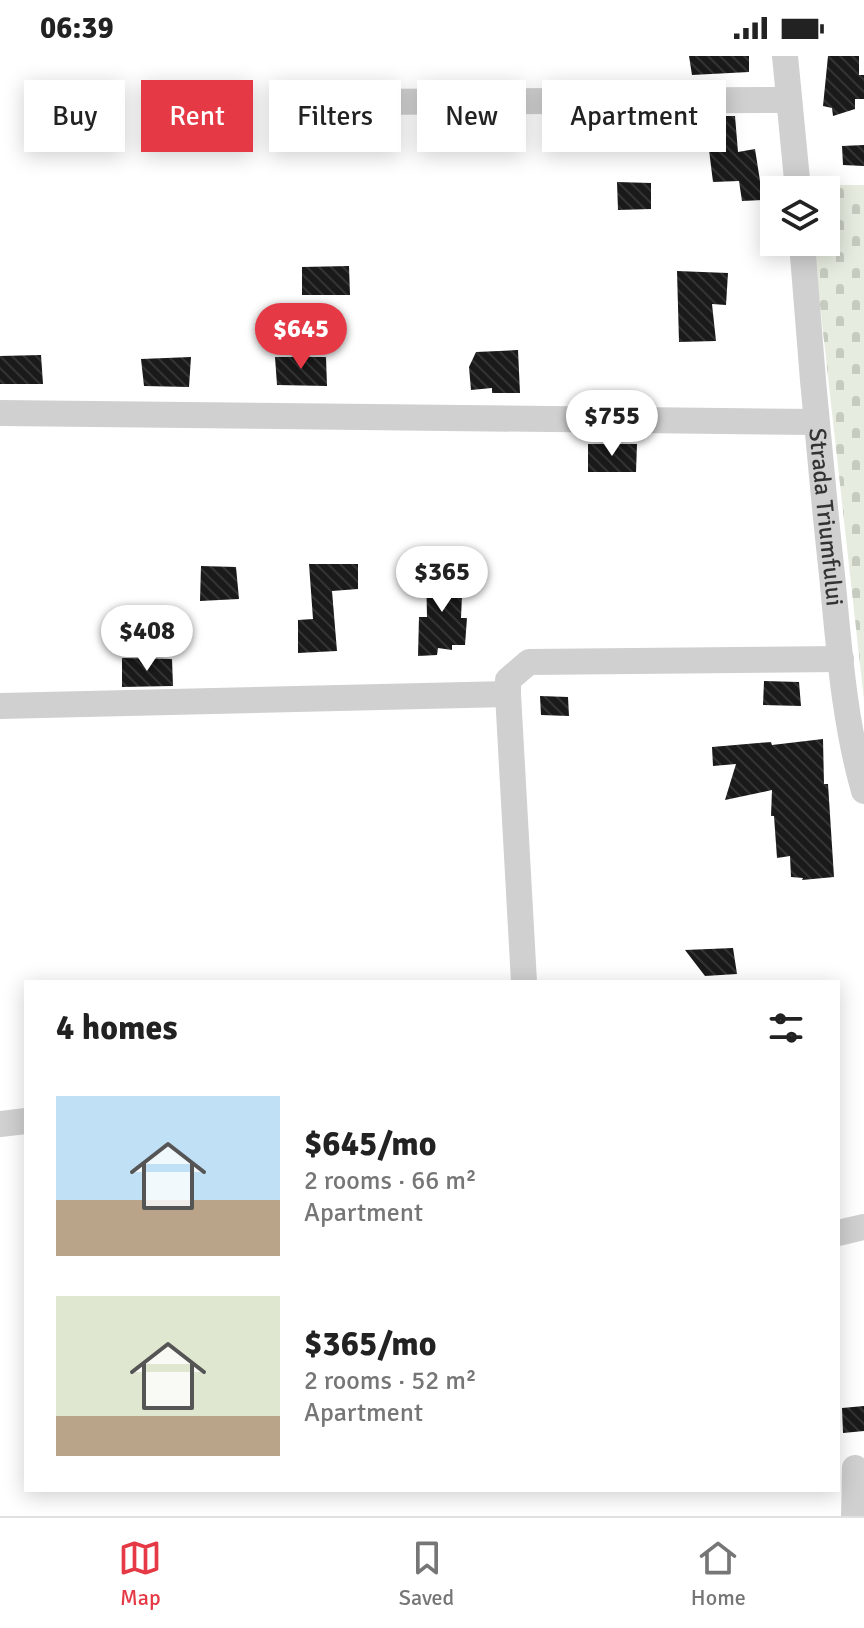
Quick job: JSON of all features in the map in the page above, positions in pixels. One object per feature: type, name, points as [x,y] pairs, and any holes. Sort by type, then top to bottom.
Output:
[{"type":"street","points":[[785,56],[797,176]]},
{"type":"street","points":[[401,102],[789,100]]},
{"type":"street","name":"Strada Triumfului","points":[[803,256],[816,422],[841,659],[855,761],[864,791]]},
{"type":"street","points":[[0,413],[816,422]]},
{"type":"street","points":[[524,980],[508,680],[529,662],[841,659]]},
{"type":"street","points":[[0,706],[508,694]]},
{"type":"street","points":[[0,1124],[24,1121]]},
{"type":"street","points":[[840,1233],[864,1227]]},
{"type":"street","points":[[852,1468],[854,1516]]},
{"type":"green space","points":[[840,185],[864,185],[864,700],[815,256],[840,256]]},
{"type":"building","points":[[689,56],[749,56],[749,72],[692,75]]},
{"type":"building","points":[[828,56],[859,56],[859,75],[864,75],[864,99],[855,99],[855,109],[833,116],[832,108],[823,106]]},
{"type":"building","points":[[726,116],[735,116],[738,152],[755,149],[760,200],[742,201],[739,181],[713,182],[709,152],[726,152]]},
{"type":"building","points":[[864,145],[864,166],[843,165],[842,146]]},
{"type":"building","points":[[617,182],[651,183],[651,209],[618,210]]},
{"type":"building","points":[[349,266],[350,295],[302,295],[302,267]]},
{"type":"building","points":[[677,271],[728,273],[726,305],[712,304],[716,341],[679,342]]},
{"type":"building","points":[[518,350],[520,393],[492,393],[492,388],[471,390],[469,367],[476,352]]},
{"type":"building","points":[[41,355],[43,384],[0,384],[0,356]]},
{"type":"building","points":[[191,357],[189,387],[144,386],[141,359]]},
{"type":"building","points":[[275,357],[326,357],[327,386],[277,385]]},
{"type":"building","points":[[588,444],[637,444],[636,472],[588,472]]},
{"type":"building","points":[[309,564],[358,564],[358,589],[332,591],[337,651],[298,653],[298,620],[313,619]]},
{"type":"building","points":[[201,566],[236,567],[239,599],[200,601]]},
{"type":"building","points":[[426,571],[463,573],[461,618],[467,618],[465,645],[452,645],[452,650],[438,648],[437,655],[418,656],[419,617],[427,617]]},
{"type":"building","points":[[122,658],[172,659],[173,686],[122,687]]},
{"type":"building","points":[[764,681],[799,682],[801,706],[763,705]]},
{"type":"building","points":[[540,696],[568,697],[569,716],[541,715]]},
{"type":"building","points":[[823,739],[824,784],[828,784],[834,877],[802,880],[791,877],[790,856],[777,858],[774,816],[771,816],[772,790],[725,800],[736,764],[713,766],[712,747]]},
{"type":"building","points":[[733,948],[737,974],[705,976],[685,950]]},
{"type":"building","points":[[864,1406],[864,1431],[843,1433],[842,1408]]}]
